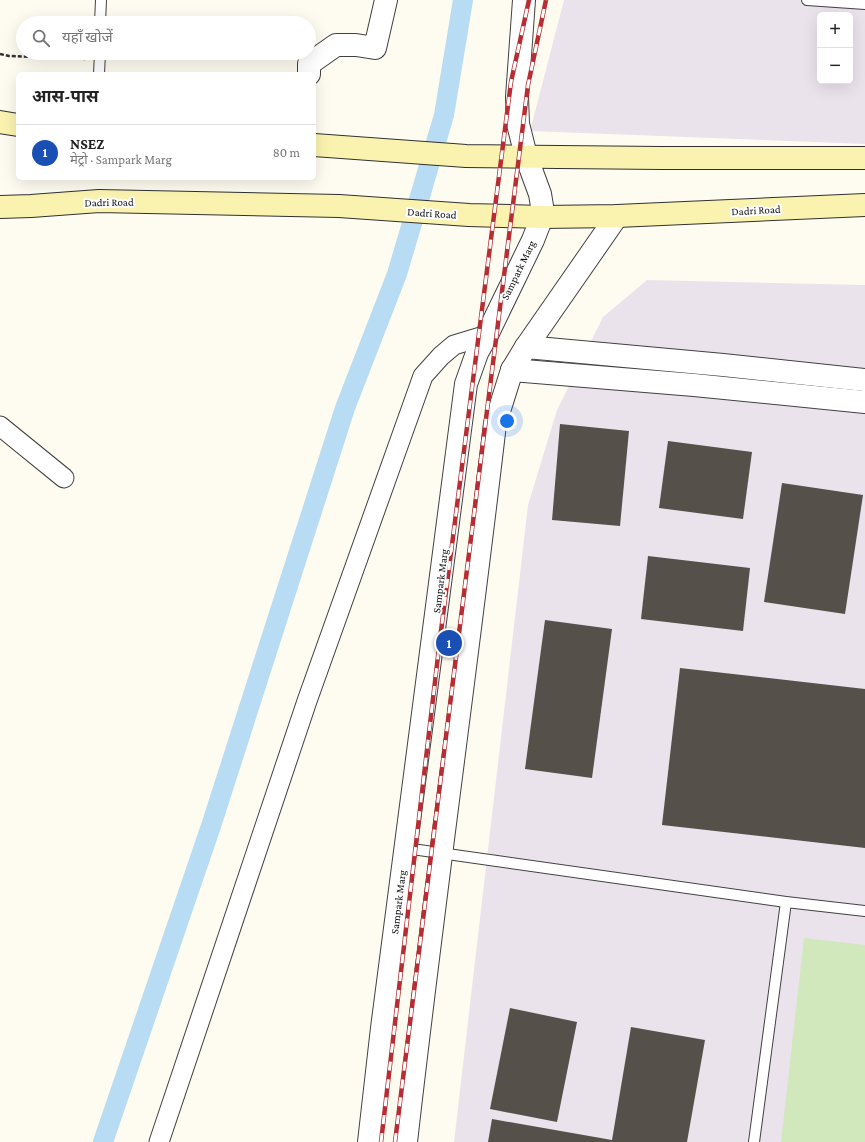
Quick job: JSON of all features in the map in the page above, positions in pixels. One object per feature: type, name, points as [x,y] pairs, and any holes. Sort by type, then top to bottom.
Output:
[{"type":"main road","points":[[0,122],[16,125]]},
{"type":"main road","points":[[316,145],[466,156],[865,158]]},
{"type":"main road","name":"Dadri Road","points":[[0,207],[99,200],[339,206],[470,215],[542,217],[617,216],[865,205]]},
{"type":"street","points":[[316,60],[336,46],[356,45],[375,48],[386,0]]},
{"type":"street","name":"Sampark Marg","points":[[369,1142],[405,848],[466,384],[477,353],[488,334],[533,240],[542,217],[540,194],[526,156],[518,124],[517,97],[524,0]]},
{"type":"street","points":[[309,72],[310,64],[316,60]]},
{"type":"street","points":[[406,1142],[495,424],[512,370],[526,347],[617,216]]},
{"type":"street","points":[[159,1142],[308,701],[423,376],[441,356],[454,345],[488,334]]},
{"type":"street","points":[[526,347],[865,380]]},
{"type":"street","points":[[512,370],[694,385],[865,402]]},
{"type":"street","points":[[0,426],[64,478]]},
{"type":"lane","points":[[100,16],[101,0]]},
{"type":"lane","points":[[807,0],[865,4]]},
{"type":"lane","points":[[99,72],[100,60]]},
{"type":"lane","points":[[405,848],[442,852],[786,902],[865,911]]},
{"type":"lane","points":[[754,1142],[786,902]]},
{"type":"path","points":[[0,54],[16,56]]},
{"type":"shaded area","points":[[564,0],[865,0],[865,144],[530,131]]},
{"type":"shaded area","points":[[647,280],[865,285],[865,1142],[454,1142],[528,505],[557,410],[603,317]]},
{"type":"green space","points":[[804,938],[865,945],[865,1142],[781,1142]]},
{"type":"building","points":[[560,424],[629,431],[620,526],[552,520]]},
{"type":"building","points":[[668,441],[752,452],[743,519],[659,508]]},
{"type":"building","points":[[782,483],[863,495],[845,614],[764,602]]},
{"type":"building","points":[[648,556],[750,568],[743,631],[641,619]]},
{"type":"building","points":[[545,620],[612,629],[592,778],[525,769]]},
{"type":"building","points":[[680,668],[865,689],[865,848],[662,825]]},
{"type":"building","points":[[510,1008],[577,1022],[557,1122],[490,1109]]},
{"type":"building","points":[[631,1027],[705,1040],[687,1142],[488,1142],[492,1119],[612,1140]]},
{"type":"waterway","points":[[103,1142],[211,826],[345,408],[397,274],[444,115],[463,0]]},
{"type":"railway","points":[[381,1142],[440,639],[511,82],[529,0]]},
{"type":"railway","points":[[395,1142],[528,85],[546,0]]},
{"type":"place","name":"NSEZ","points":[[449,643]]}]
